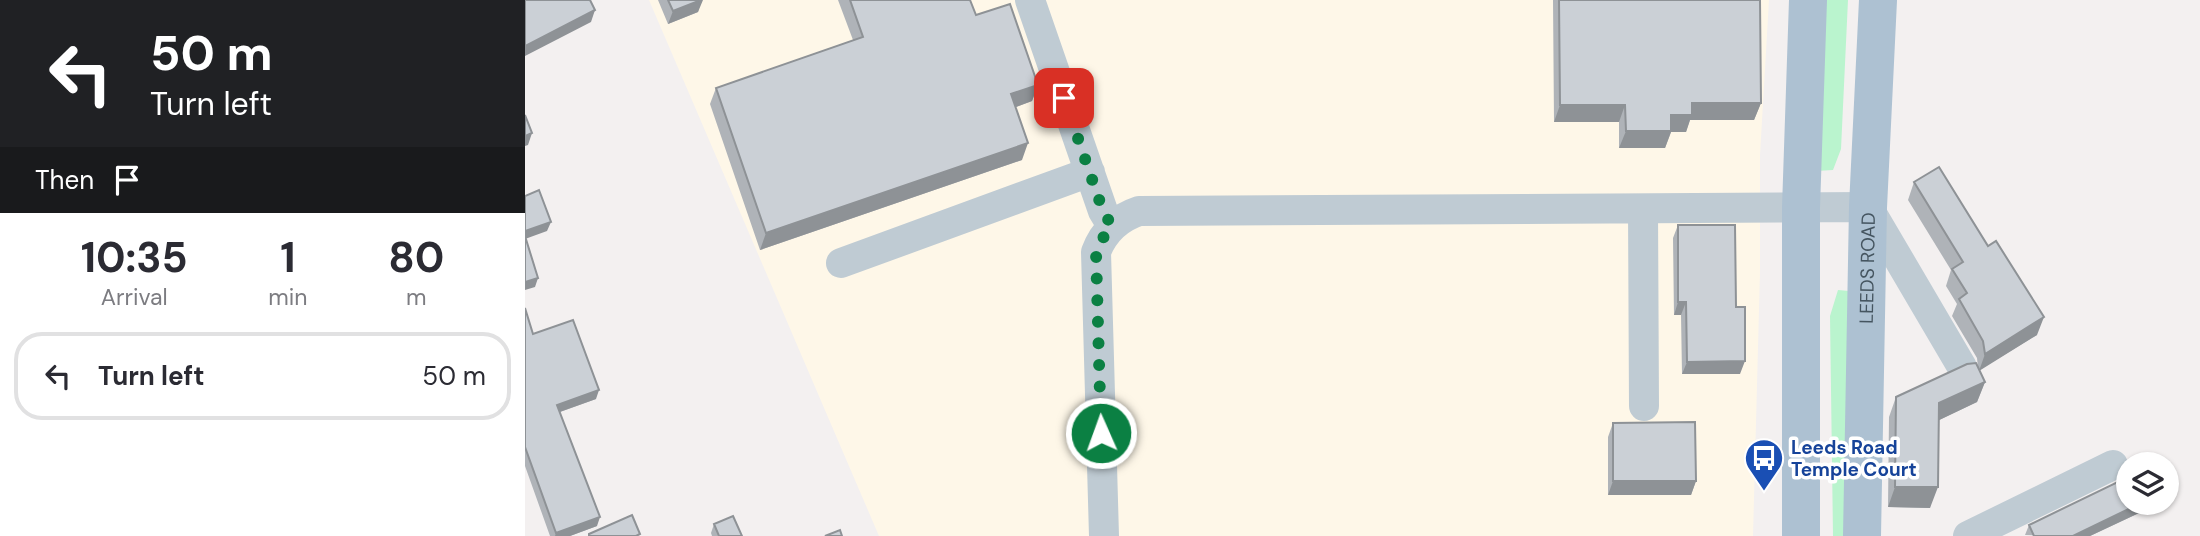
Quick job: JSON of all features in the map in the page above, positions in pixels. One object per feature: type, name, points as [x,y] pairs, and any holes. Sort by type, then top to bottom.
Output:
[{"type":"main road","points":[[1801,536],[1801,208],[1808,0]]},
{"type":"main road","name":"LEEDS ROAD","points":[[1862,536],[1868,207],[1878,0]]},
{"type":"street","points":[[1030,0],[1103,211],[1112,226]]},
{"type":"street","points":[[841,262],[1090,172]]},
{"type":"street","points":[[1104,536],[1096,252],[1112,226],[1129,214],[1139,211],[1868,207],[1962,367]]},
{"type":"street","points":[[1643,209],[1644,406]]},
{"type":"street","points":[[1968,536],[2113,465]]},
{"type":"shaded area","points":[[649,0],[1769,0],[1760,155],[1760,272],[1753,536],[879,536]]},
{"type":"green space","points":[[1822,0],[1848,0],[1841,149],[1833,170],[1816,171]]},
{"type":"green space","points":[[1838,290],[1849,291],[1845,536],[1833,536],[1830,316]]},
{"type":"building","points":[[525,0],[590,0],[595,10],[525,46]]},
{"type":"building","points":[[668,0],[701,0],[673,11]]},
{"type":"building","points":[[850,0],[970,0],[976,15],[1010,4],[1038,85],[1011,94],[1028,143],[766,233],[716,88],[863,37]]},
{"type":"building","points":[[1559,0],[1760,0],[1761,103],[1692,103],[1692,115],[1671,115],[1671,131],[1626,131],[1625,105],[1560,105]]},
{"type":"building","points":[[525,115],[532,133],[525,136]]},
{"type":"building","points":[[1939,167],[1988,246],[1996,241],[2044,317],[1985,354],[1983,341],[1959,299],[1967,293],[1952,269],[1963,262],[1914,182]]},
{"type":"building","points":[[539,190],[551,222],[525,231],[525,196]]},
{"type":"building","points":[[1678,225],[1735,225],[1736,307],[1745,307],[1745,361],[1687,362],[1686,302],[1678,302]]},
{"type":"building","points":[[525,236],[538,278],[525,282]]},
{"type":"building","points":[[525,308],[533,334],[573,320],[599,390],[557,405],[600,517],[556,533],[525,447]]},
{"type":"building","points":[[1976,363],[1985,382],[1939,403],[1938,487],[1895,487],[1896,397],[1967,364]]},
{"type":"building","points":[[1695,422],[1696,481],[1613,481],[1613,423]]},
{"type":"building","points":[[2116,483],[2116,515],[2073,536],[2034,536],[2029,525]]},
{"type":"building","points":[[632,515],[640,534],[636,536],[589,536],[589,534]]},
{"type":"building","points":[[733,516],[742,536],[719,536],[714,524]]},
{"type":"building","points":[[840,530],[842,536],[825,536]]},
{"type":"place","name":"Leeds Road Temple Court","points":[[1764,492]]},
{"type":"route","points":[[1064,98],[1103,211],[1112,226],[1096,252],[1101,433]]}]
